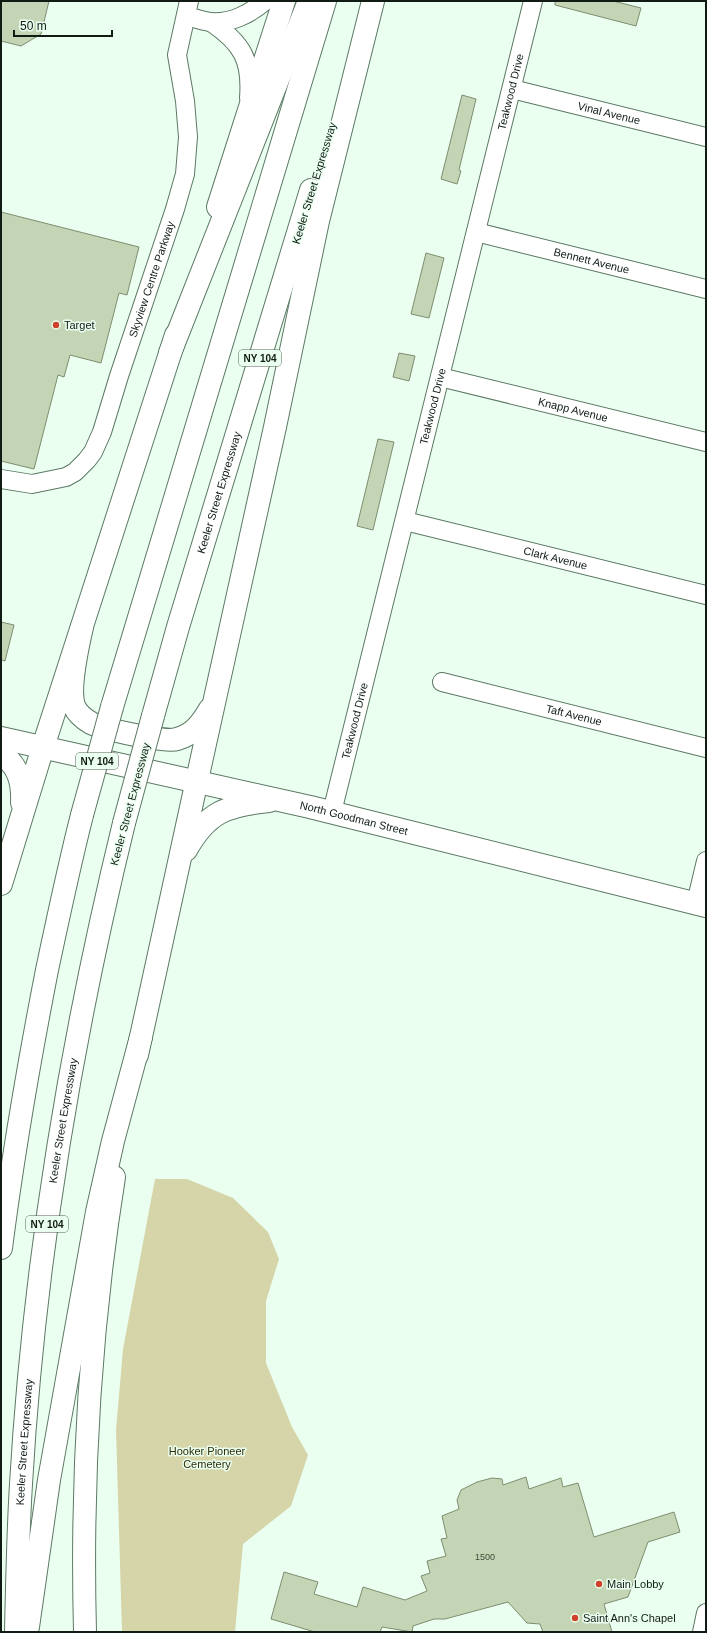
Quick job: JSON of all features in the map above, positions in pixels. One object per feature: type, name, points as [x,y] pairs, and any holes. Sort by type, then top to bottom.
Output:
[{"type":"main road","points":[[1,884],[43,747],[284,1]]},
{"type":"main road","points":[[170,353],[309,1]]},
{"type":"main road","name":"NY 104","points":[[1,1248],[16,1144],[37,1019],[82,815],[112,707],[325,1]]},
{"type":"main road","name":"Keeler Street Expressway","points":[[16,1632],[18,1532],[22,1469],[28,1390],[43,1249],[60,1131],[96,944],[124,823],[183,611],[369,1]]},
{"type":"main road","points":[[85,1632],[84,1557],[88,1413],[95,1325],[114,1178],[141,1037],[276,421],[318,221],[373,1]]},
{"type":"main road","points":[[82,627],[76,659],[72,696],[74,705],[78,712],[92,723],[158,740],[168,741],[178,739],[192,732],[200,724],[210,708],[216,692]]},
{"type":"main road","name":"North Goodman Street","points":[[1,738],[197,780],[332,812],[701,904]]},
{"type":"main road","points":[[1,753],[13,764],[19,773],[22,792],[21,818]]},
{"type":"main road","points":[[178,869],[197,832],[211,817],[226,810],[258,802],[285,801]]},
{"type":"main road","points":[[28,1632],[46,1497],[93,1237],[113,1141],[141,1037]]},
{"type":"street","points":[[211,22],[235,19],[247,14],[265,1]]},
{"type":"street","name":"Teakwood Drive","points":[[332,812],[533,1]]},
{"type":"street","points":[[187,8],[228,33],[244,54],[247,61],[250,84],[248,114]]},
{"type":"street","name":"Skyview Centre Parkway","points":[[1,479],[32,484],[66,477],[75,472],[87,460],[93,452],[102,432],[185,174],[188,137],[185,101],[177,55],[187,8]]},
{"type":"street","name":"Vinal Avenue","points":[[512,89],[706,137]]},
{"type":"street","name":"Bennett Avenue","points":[[476,232],[706,289]]},
{"type":"street","name":"Knapp Avenue","points":[[440,377],[706,442]]},
{"type":"street","name":"Clark Avenue","points":[[405,521],[706,595]]},
{"type":"street","name":"Taft Avenue","points":[[442,682],[706,748]]},
{"type":"street","points":[[701,904],[706,861]]},
{"type":"street","points":[[702,1632],[706,1613]]},
{"type":"green space","name":"Hooker Pioneer Cemetery","points":[[155,1179],[187,1179],[233,1198],[268,1232],[279,1259],[266,1301],[266,1363],[292,1427],[308,1455],[291,1506],[243,1544],[235,1632],[122,1632],[116,1430],[123,1349]]},
{"type":"building","points":[[1,1],[49,1],[41,34],[21,46],[1,41]]},
{"type":"building","points":[[555,1],[613,1],[641,8],[636,26],[555,5]]},
{"type":"building","points":[[462,95],[476,99],[457,184],[441,179]]},
{"type":"building","name":"Target","points":[[1,212],[139,247],[127,295],[119,293],[101,363],[70,355],[64,377],[58,375],[34,469],[1,461]]},
{"type":"building","points":[[426,253],[444,258],[429,318],[411,314]]},
{"type":"building","points":[[399,353],[415,356],[409,381],[393,377]]},
{"type":"building","points":[[378,439],[394,442],[373,530],[357,526]]},
{"type":"building","points":[[1,622],[14,625],[5,661],[1,660]]},
{"type":"building","points":[[526,1477],[529,1489],[561,1478],[563,1487],[578,1483],[594,1537],[674,1512],[680,1532],[648,1542],[628,1597],[604,1604],[612,1632],[543,1632],[540,1624],[527,1623],[508,1602],[445,1619],[434,1619],[413,1626],[412,1632],[382,1627],[380,1632],[315,1632],[271,1619],[284,1572],[318,1582],[314,1594],[357,1607],[363,1587],[405,1600],[427,1591],[421,1576],[430,1573],[427,1561],[446,1556],[441,1539],[447,1538],[442,1516],[459,1509],[457,1500],[461,1490],[477,1482],[492,1478],[502,1479],[503,1485]]},
{"type":"place","name":"Target","points":[[56,325]]},
{"type":"place","name":"Main Lobby","points":[[599,1584]]},
{"type":"place","name":"Saint Ann's Chapel","points":[[575,1618]]}]
